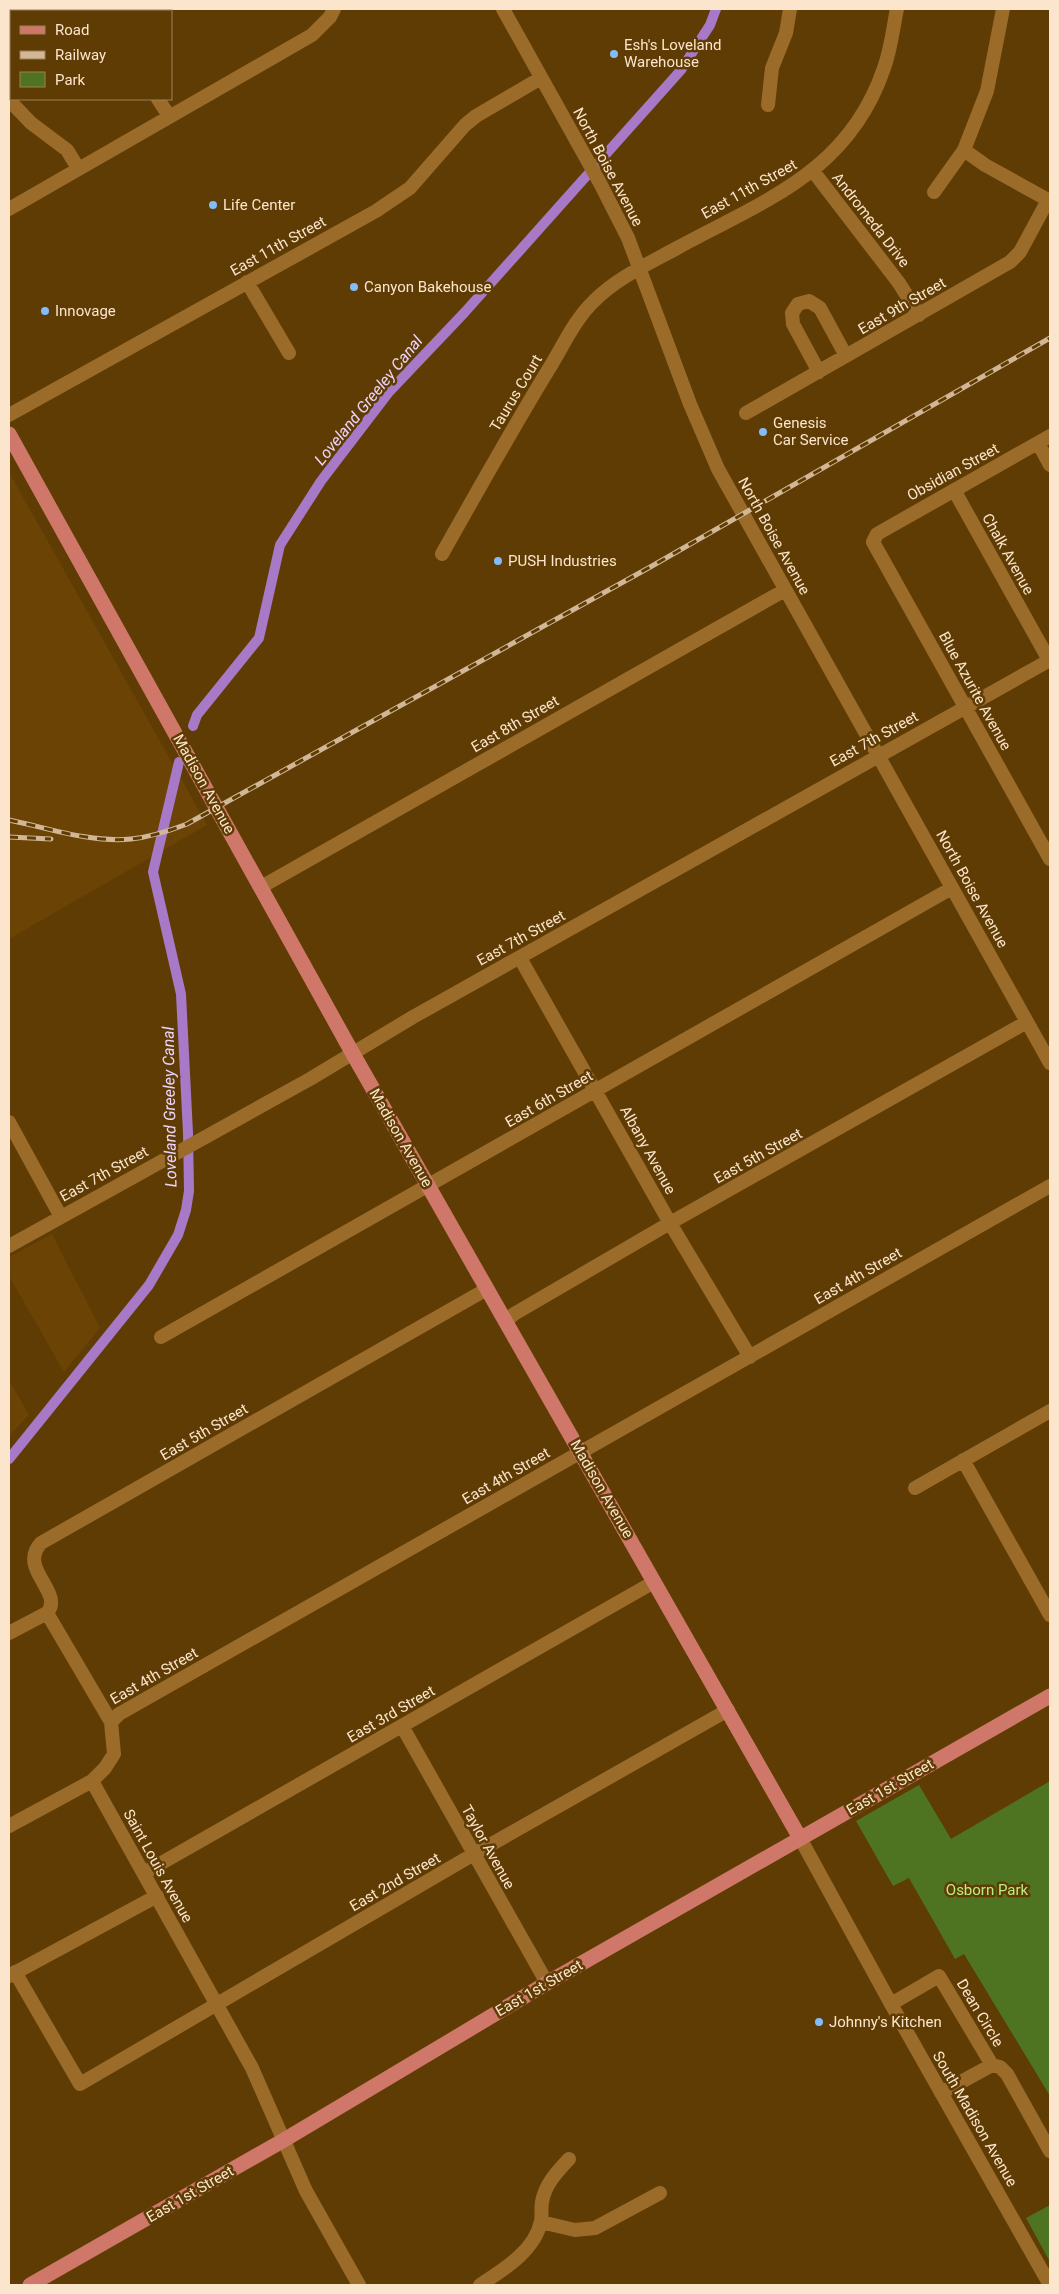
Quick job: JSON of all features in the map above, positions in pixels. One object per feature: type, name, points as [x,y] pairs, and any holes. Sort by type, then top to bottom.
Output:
[{"type":"main road","name":"Madison Avenue","points":[[9,434],[354,1054],[800,1838]]},
{"type":"main road","name":"East 1st Street","points":[[30,2285],[284,2140],[547,1983],[1050,1696]]},
{"type":"street","points":[[9,209],[312,35],[334,9]]},
{"type":"street","name":"North Boise Avenue","points":[[503,9],[600,183],[641,268],[690,404],[718,469],[1050,1063]]},
{"type":"street","points":[[768,105],[772,68],[786,33],[790,9]]},
{"type":"street","name":"East 11th Street","points":[[641,268],[799,181],[813,171],[845,140],[858,124],[869,104],[885,67],[897,9]]},
{"type":"street","points":[[934,192],[964,150],[987,91],[1004,9]]},
{"type":"street","name":"East 11th Street","points":[[9,415],[403,194],[476,116],[541,78]]},
{"type":"street","points":[[9,100],[31,123],[68,150],[78,168]]},
{"type":"street","points":[[159,100],[169,116]]},
{"type":"street","points":[[964,150],[985,165],[1049,200]]},
{"type":"street","name":"Andromeda Drive","points":[[813,171],[899,283],[919,315]]},
{"type":"street","name":"East 9th Street","points":[[746,413],[1010,262],[1020,252],[1049,200]]},
{"type":"street","name":"Taurus Court","points":[[442,554],[528,404],[579,320],[593,302],[612,286],[641,268]]},
{"type":"street","points":[[247,282],[289,353]]},
{"type":"street","points":[[818,372],[793,324],[792,313],[798,304],[809,301],[820,308],[846,356]]},
{"type":"street","points":[[1044,440],[1050,465]]},
{"type":"street","name":"Obsidian Street","points":[[873,539],[877,534],[1044,440]]},
{"type":"street","name":"Chalk Avenue","points":[[954,490],[1050,660]]},
{"type":"street","name":"Blue Azurite Avenue","points":[[873,539],[874,545],[1050,859]]},
{"type":"street","name":"East 8th Street","points":[[261,887],[785,590]]},
{"type":"street","name":"East 7th Street","points":[[9,1246],[354,1054],[413,1017],[1050,660]]},
{"type":"street","name":"East 6th Street","points":[[161,1337],[952,888]]},
{"type":"street","name":"Albany Avenue","points":[[520,958],[670,1223],[750,1357]]},
{"type":"street","name":"East 5th Street","points":[[506,1321],[516,1312],[670,1223],[1027,1022]]},
{"type":"street","points":[[9,1122],[61,1217]]},
{"type":"street","name":"East 4th Street","points":[[111,1722],[119,1714],[1050,1186]]},
{"type":"street","name":"East 5th Street","points":[[47,1613],[52,1604],[36,1569],[34,1558],[41,1543],[487,1288]]},
{"type":"street","points":[[915,1488],[1050,1411]]},
{"type":"street","points":[[963,1460],[1050,1614]]},
{"type":"street","name":"East 3rd Street","points":[[144,1874],[654,1582]]},
{"type":"street","points":[[9,1633],[47,1613],[111,1722],[114,1754],[105,1768],[92,1781],[9,1826]]},
{"type":"street","name":"East 2nd Street","points":[[12,1974],[80,2084],[474,1854],[728,1710]]},
{"type":"street","name":"Taylor Avenue","points":[[402,1726],[547,1983]]},
{"type":"street","name":"Saint Louis Avenue","points":[[92,1781],[252,2068],[306,2191],[359,2285]]},
{"type":"street","name":"South Madison Avenue","points":[[800,1838],[890,2004],[1050,2285]]},
{"type":"street","points":[[12,1974],[157,1896]]},
{"type":"street","name":"Dean Circle","points":[[890,2004],[940,1976],[992,2065],[941,2093]]},
{"type":"street","points":[[992,2065],[1004,2070],[1050,2151]]},
{"type":"street","points":[[480,2285],[517,2259],[526,2249],[541,2222],[542,2200],[547,2187],[555,2173],[569,2159]]},
{"type":"street","points":[[541,2222],[575,2230],[595,2228],[660,2192]]},
{"type":"shaded area","points":[[9,472],[207,825],[9,939]]},
{"type":"shaded area","points":[[52,1234],[100,1328],[64,1372],[9,1276],[9,1257]]},
{"type":"shaded area","points":[[9,1380],[29,1415],[9,1436]]},
{"type":"green space","name":"Osborn Park","points":[[1050,1781],[1050,2096],[964,1954],[955,1959],[909,1878],[893,1886],[856,1821],[919,1785],[951,1839]]},
{"type":"green space","points":[[1050,2205],[1050,2262],[1026,2218]]},
{"type":"waterway","name":"Loveland Greeley Canal","points":[[193,726],[197,715],[259,638],[280,545],[321,481],[389,392],[465,312],[681,70],[710,25],[716,9]]},
{"type":"waterway","name":"Loveland Greeley Canal","points":[[9,1459],[149,1285],[178,1235],[186,1210],[189,1191],[188,1133],[181,994],[153,872],[179,762]]},
{"type":"railway","points":[[9,820],[85,837],[116,840],[145,837],[187,824],[652,566],[1050,338]]},
{"type":"railway","points":[[9,837],[51,839]]},
{"type":"place","name":"Esh's Loveland Warehouse","points":[[614,54]]},
{"type":"place","name":"Life Center","points":[[213,205]]},
{"type":"place","name":"Canyon Bakehouse","points":[[354,287]]},
{"type":"place","name":"Innovage","points":[[45,311]]},
{"type":"place","name":"Genesis Car Service","points":[[763,432]]},
{"type":"place","name":"PUSH Industries","points":[[498,561]]},
{"type":"place","name":"Johnny's Kitchen","points":[[819,2022]]}]
